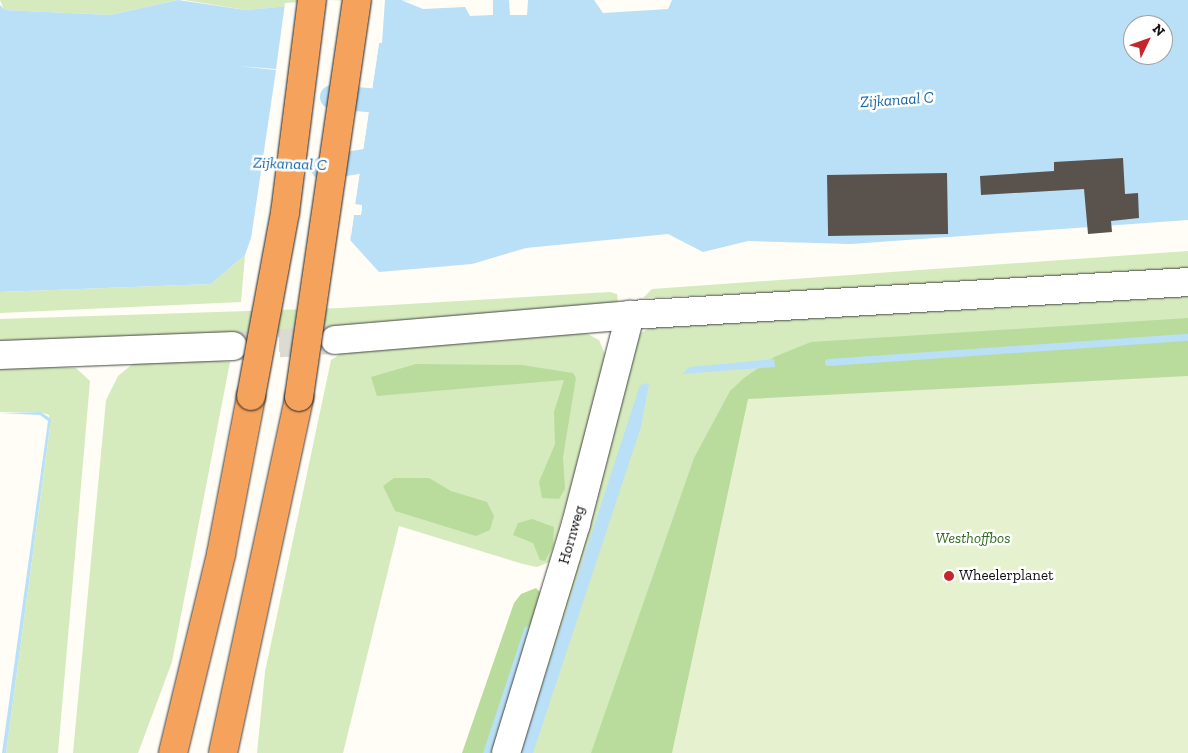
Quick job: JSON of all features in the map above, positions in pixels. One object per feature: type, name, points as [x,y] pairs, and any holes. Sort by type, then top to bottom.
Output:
[{"type":"highway","points":[[173,753],[221,554],[285,213],[312,0]]},
{"type":"highway","points":[[223,753],[299,397],[357,0]]},
{"type":"street","points":[[334,340],[630,315],[1188,282]]},
{"type":"street","name":"Hornweg","points":[[506,753],[576,524],[630,315]]},
{"type":"street","points":[[0,354],[233,346]]},
{"type":"green space","points":[[0,0],[178,0],[110,15],[4,10]]},
{"type":"green space","points":[[184,0],[369,0],[246,10]]},
{"type":"green space","points":[[1188,251],[1188,276],[643,298],[652,289]]},
{"type":"green space","points":[[245,255],[241,302],[0,313],[0,292],[211,284]]},
{"type":"green space","points":[[610,292],[617,294],[618,303],[336,330],[0,345],[0,319],[340,308]]},
{"type":"green space","name":"Wheelerplanet","points":[[1188,295],[1188,753],[512,753],[635,339],[641,333],[653,326]]},
{"type":"green space","name":"Westhoffbos","points":[[1188,318],[1188,417],[684,753],[591,753],[694,458],[730,391],[744,378],[774,357],[811,342]]},
{"type":"green space","points":[[582,331],[599,340],[608,361],[549,562],[537,567],[523,564],[399,526],[343,753],[257,753],[265,672],[331,360],[345,351]]},
{"type":"green space","points":[[192,359],[230,362],[172,662],[138,753],[73,753],[106,400],[118,376],[135,362]]},
{"type":"green space","points":[[416,364],[522,365],[573,373],[576,378],[563,457],[565,489],[559,499],[542,498],[539,482],[555,444],[554,412],[564,380],[377,396],[371,377]]},
{"type":"green space","points":[[0,366],[76,368],[90,381],[58,753],[6,753],[50,427],[49,415],[40,412],[0,412]]},
{"type":"green space","name":"Wheelerplanet","points":[[1188,376],[1188,753],[672,753],[748,399]]},
{"type":"green space","points":[[394,478],[429,478],[451,491],[487,502],[494,516],[490,530],[476,536],[395,511],[383,486]]},
{"type":"green space","points":[[532,519],[554,527],[553,546],[545,561],[540,560],[533,543],[513,535],[518,523]]},
{"type":"green space","points":[[536,588],[540,592],[493,753],[462,753],[514,603],[521,594]]},
{"type":"water","points":[[178,0],[246,10],[335,2],[245,255],[211,284],[0,292],[0,5],[5,10],[110,15]]},
{"type":"water","points":[[385,0],[401,0],[423,9],[465,7],[470,16],[493,15],[493,0],[509,0],[510,15],[527,15],[528,0],[594,0],[603,13],[668,9],[672,0],[1188,0],[1188,220],[851,244],[748,241],[703,252],[668,234],[526,248],[472,264],[379,272],[350,240],[354,214],[361,215],[362,206],[355,205],[379,43],[382,43]]},
{"type":"water","points":[[774,359],[775,367],[682,374],[690,367]]},
{"type":"water","points":[[649,383],[641,427],[533,753],[520,753],[640,385]]},
{"type":"water","points":[[41,412],[51,419],[6,753],[2,753],[48,421],[40,415],[0,413]]},
{"type":"pier","points":[[330,0],[381,2],[346,242],[257,235],[249,252],[276,70],[238,66],[276,69],[285,3]]},
{"type":"pier","points":[[382,0],[382,43],[379,43],[355,204],[362,205],[361,215],[354,215],[350,243],[352,214],[359,212],[352,204],[376,43],[380,41]]},
{"type":"building","points":[[1123,158],[1125,194],[1138,193],[1139,218],[1111,221],[1112,232],[1088,234],[1084,189],[981,195],[980,176],[1054,171],[1054,162]]},
{"type":"building","points":[[947,173],[948,234],[828,236],[827,175]]},
{"type":"waterway","name":"Zijkanaal C","points":[[332,97],[403,103]]},
{"type":"waterway","name":"Zijkanaal C","points":[[323,168],[393,156]]},
{"type":"waterway","points":[[828,362],[1188,337]]},
{"type":"waterway","points":[[486,753],[527,630]]},
{"type":"tunnel","points":[[237,346],[331,340]]},
{"type":"place","name":"Wheelerplanet","points":[[949,576]]}]
